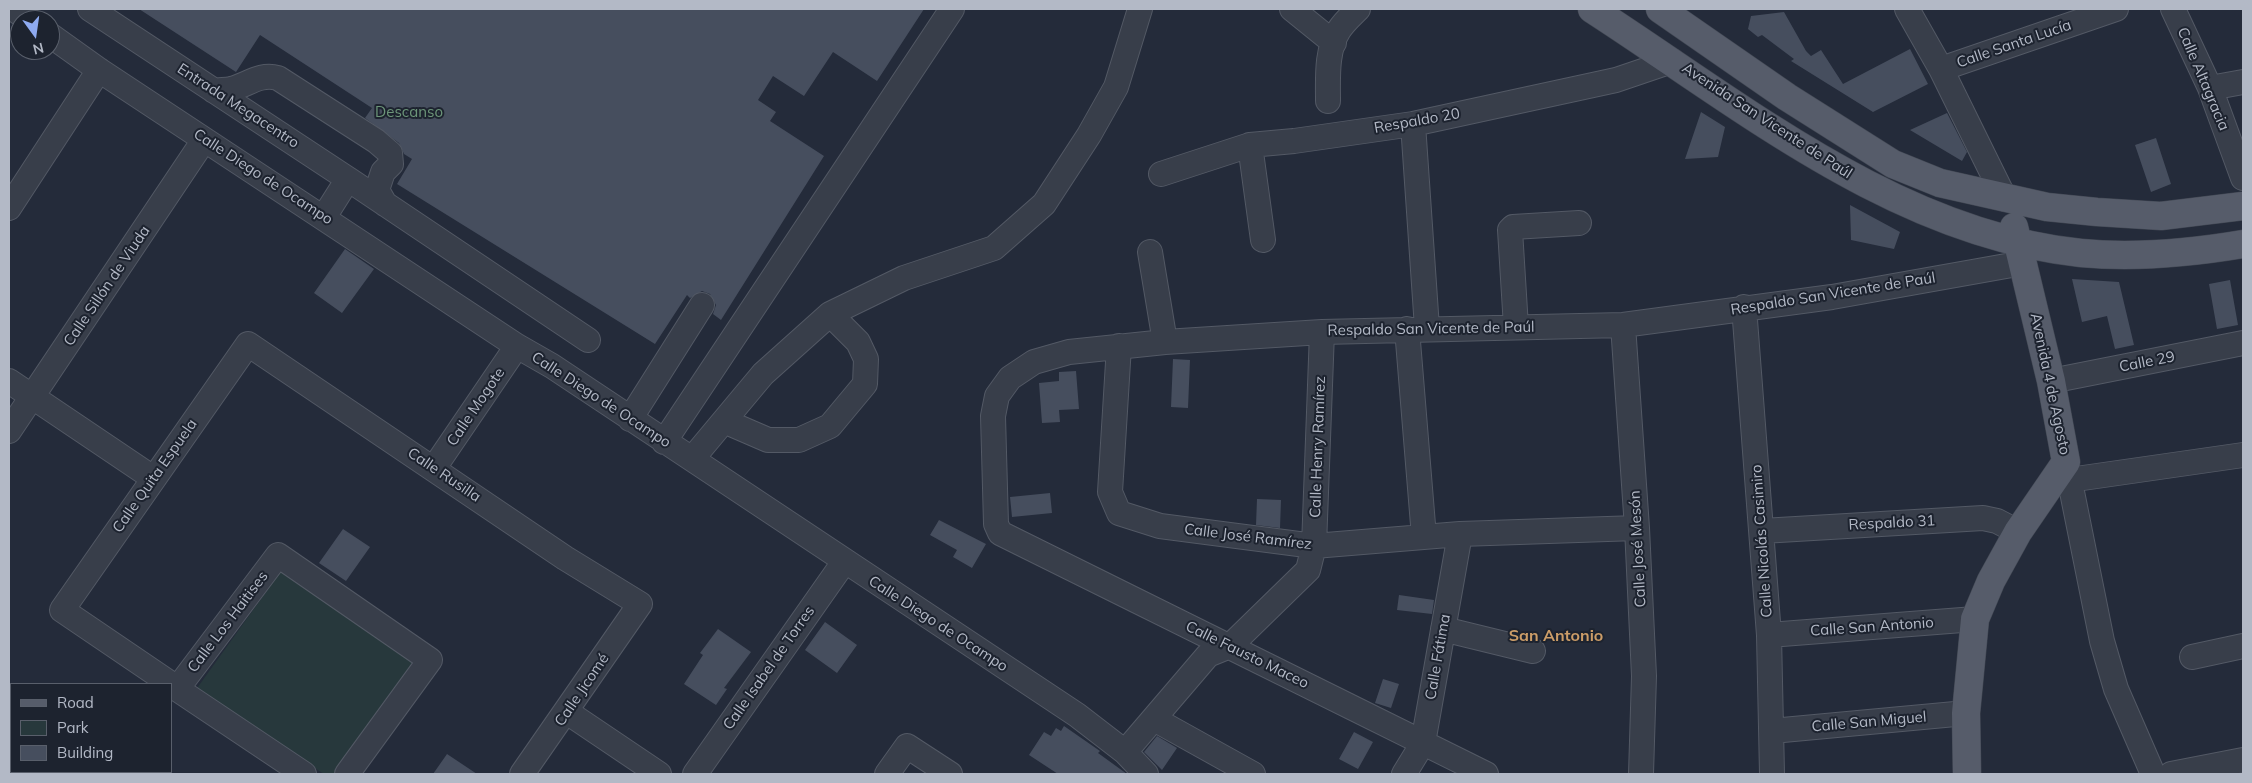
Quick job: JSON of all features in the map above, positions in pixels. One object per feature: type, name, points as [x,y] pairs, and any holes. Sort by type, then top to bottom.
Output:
[{"type":"main road","name":"Avenida San Vicente de Paúl","points":[[1592,9],[1808,152],[1848,175],[1936,216],[2021,252],[2133,256],[2200,251],[2243,244]]},
{"type":"main road","name":"Avenida San Vicente de Paúl","points":[[1660,9],[1787,97],[1893,164],[1940,183],[2047,207],[2161,216],[2243,206]]},
{"type":"main road","name":"Avenida 4 de Agosto","points":[[2005,199],[2021,252],[2051,381],[2067,471]]},
{"type":"main road","points":[[1967,774],[1966,713],[1975,620],[1991,581],[2018,532],[2067,471]]},
{"type":"street","name":"Entrada Megacentro","points":[[90,9],[588,340]]},
{"type":"street","points":[[664,442],[952,9]]},
{"type":"street","points":[[692,459],[763,374],[830,314],[904,278],[994,248],[1044,204],[1089,135],[1116,87],[1140,9]]},
{"type":"street","points":[[1292,9],[1334,43]]},
{"type":"street","points":[[1328,100],[1328,68],[1338,30],[1358,9]]},
{"type":"street","name":"Avenida 4 de Agosto","points":[[1907,9],[1941,69],[2005,199]]},
{"type":"street","name":"Calle Santa Lucía","points":[[1941,69],[2116,9]]},
{"type":"street","name":"Calle Altagracia","points":[[2173,9],[2210,88],[2243,178]]},
{"type":"street","name":"Calle Diego de Ocampo","points":[[60,42],[98,70],[324,217],[517,346],[552,366],[1076,716],[1125,752],[1146,774]]},
{"type":"street","name":"Respaldo 20","points":[[1161,174],[1250,145],[1294,142],[1413,124],[1616,80],[1672,61]]},
{"type":"street","points":[[9,208],[98,70]]},
{"type":"street","points":[[214,90],[232,89],[259,77],[270,75],[278,78],[376,141],[390,153],[391,159],[391,164],[383,172],[377,190],[385,204]]},
{"type":"street","points":[[2210,88],[2243,82]]},
{"type":"street","points":[[1413,124],[1424,537]]},
{"type":"street","name":"Calle Sillón de Viuda","points":[[9,432],[204,140]]},
{"type":"street","points":[[1250,145],[1263,240]]},
{"type":"street","points":[[324,217],[348,179]]},
{"type":"street","points":[[1516,327],[1510,230],[1513,227],[1579,223]]},
{"type":"street","points":[[1150,252],[1165,342]]},
{"type":"street","name":"Respaldo San Vicente de Paúl","points":[[1008,538],[1000,533],[996,524],[993,416],[997,396],[1010,378],[1034,362],[1069,352],[1165,342],[1322,332],[1622,325],[1744,307],[1832,297],[2021,252]]},
{"type":"street","name":"Calle Nicolás Casimiro","points":[[1744,307],[1762,531],[1772,731],[1772,774]]},
{"type":"street","points":[[636,423],[708,310]]},
{"type":"street","points":[[724,421],[768,440],[799,440],[830,426],[865,384],[866,359],[858,342],[830,314]]},
{"type":"street","name":"Calle José Mesón","points":[[1622,325],[1637,528],[1644,676],[1641,774]]},
{"type":"street","name":"Calle Henry Ramírez","points":[[1125,752],[1208,655],[1230,646],[1308,570],[1314,546],[1322,332]]},
{"type":"street","name":"Calle 29","points":[[2051,381],[2243,343]]},
{"type":"street","name":"Calle Rusilla","points":[[248,344],[565,558],[640,604]]},
{"type":"street","name":"Calle Quita Espuela","points":[[169,683],[62,610],[248,344]]},
{"type":"street","name":"Calle Mogote","points":[[434,468],[517,346]]},
{"type":"street","name":"Calle José Ramírez","points":[[1119,346],[1110,492],[1119,513],[1160,526],[1314,546],[1460,534],[1637,528]]},
{"type":"street","points":[[9,381],[153,478]]},
{"type":"street","points":[[2067,471],[2243,455]]},
{"type":"street","name":"Avenida 4 de Agosto","points":[[2067,471],[2102,641],[2116,689],[2153,774]]},
{"type":"street","name":"Respaldo 31","points":[[1762,531],[1984,518],[1997,521],[2018,532]]},
{"type":"street","name":"Calle Fátima","points":[[1404,774],[1423,743],[1460,534]]},
{"type":"street","name":"Calle Fausto Maceo","points":[[1008,538],[1486,774]]},
{"type":"street","name":"Calle Los Haitises","points":[[173,686],[278,555],[430,660],[347,774]]},
{"type":"street","name":"Calle Isabel de Torres","points":[[695,774],[844,562]]},
{"type":"street","name":"Calle Jicomé","points":[[522,774],[567,712],[640,604]]},
{"type":"street","name":"Calle San Antonio","points":[[1768,635],[1975,620]]},
{"type":"street","points":[[1443,629],[1532,651]]},
{"type":"street","points":[[2192,657],[2243,646]]},
{"type":"street","points":[[173,686],[304,774]]},
{"type":"street","points":[[567,712],[659,774]]},
{"type":"street","name":"Calle San Miguel","points":[[1772,731],[1966,713]]},
{"type":"street","points":[[1154,718],[1253,774]]},
{"type":"street","points":[[887,774],[907,746],[950,774]]},
{"type":"street","points":[[2171,774],[2243,760]]},
{"type":"green space","points":[[281,571],[417,666],[335,774],[324,774],[195,691]]},
{"type":"building","points":[[139,9],[924,9],[877,81],[833,52],[804,96],[773,76],[758,100],[776,112],[770,121],[824,156],[721,320],[713,314],[716,305],[710,294],[702,291],[690,298],[687,295],[655,344],[397,184],[412,159],[404,154],[399,143],[365,118],[372,108],[260,35],[236,72]]},
{"type":"building","points":[[1784,12],[1806,51],[1811,56],[1821,50],[1843,84],[1910,49],[1928,84],[1873,112],[1791,61],[1794,59],[1762,35],[1758,37],[1748,29],[1751,16]]},
{"type":"building","points":[[1701,112],[1725,127],[1718,157],[1685,159]]},
{"type":"building","points":[[1947,113],[1967,152],[1962,161],[1910,130]]},
{"type":"building","points":[[2156,138],[2171,184],[2151,192],[2135,145]]},
{"type":"building","points":[[1850,205],[1900,232],[1894,249],[1851,240]]},
{"type":"building","points":[[345,249],[374,269],[342,313],[314,293]]},
{"type":"building","points":[[2072,279],[2119,282],[2134,345],[2115,349],[2107,316],[2082,322]]},
{"type":"building","points":[[2230,280],[2238,325],[2217,329],[2209,284]]},
{"type":"building","points":[[1173,359],[1190,360],[1188,408],[1171,407]]},
{"type":"building","points":[[1076,371],[1079,409],[1059,410],[1060,422],[1042,423],[1039,383],[1059,381],[1059,372]]},
{"type":"building","points":[[1050,493],[1052,513],[1012,517],[1010,497]]},
{"type":"building","points":[[1257,499],[1281,500],[1280,528],[1256,525]]},
{"type":"building","points":[[939,520],[986,544],[972,568],[953,557],[957,550],[930,535]]},
{"type":"building","points":[[343,529],[370,547],[346,581],[319,563]]},
{"type":"building","points":[[1399,595],[1434,600],[1432,614],[1397,610]]},
{"type":"building","points":[[825,622],[857,645],[837,673],[805,650]]},
{"type":"building","points":[[718,629],[751,652],[724,688],[727,689],[716,705],[684,684],[703,655],[700,653]]},
{"type":"building","points":[[1383,679],[1399,684],[1391,708],[1375,703]]},
{"type":"building","points":[[1064,726],[1100,751],[1098,753],[1127,774],[1058,774],[1029,755],[1044,732],[1051,736],[1056,728],[1061,731]]},
{"type":"building","points":[[1354,732],[1373,742],[1358,769],[1339,759]]},
{"type":"building","points":[[1157,736],[1177,748],[1162,770],[1144,752]]},
{"type":"building","points":[[447,754],[477,774],[433,774]]},
{"type":"district","name":"San Antonio","points":[[1556,636]]},
{"type":"park label","name":"Descanso","points":[[409,112]]}]
